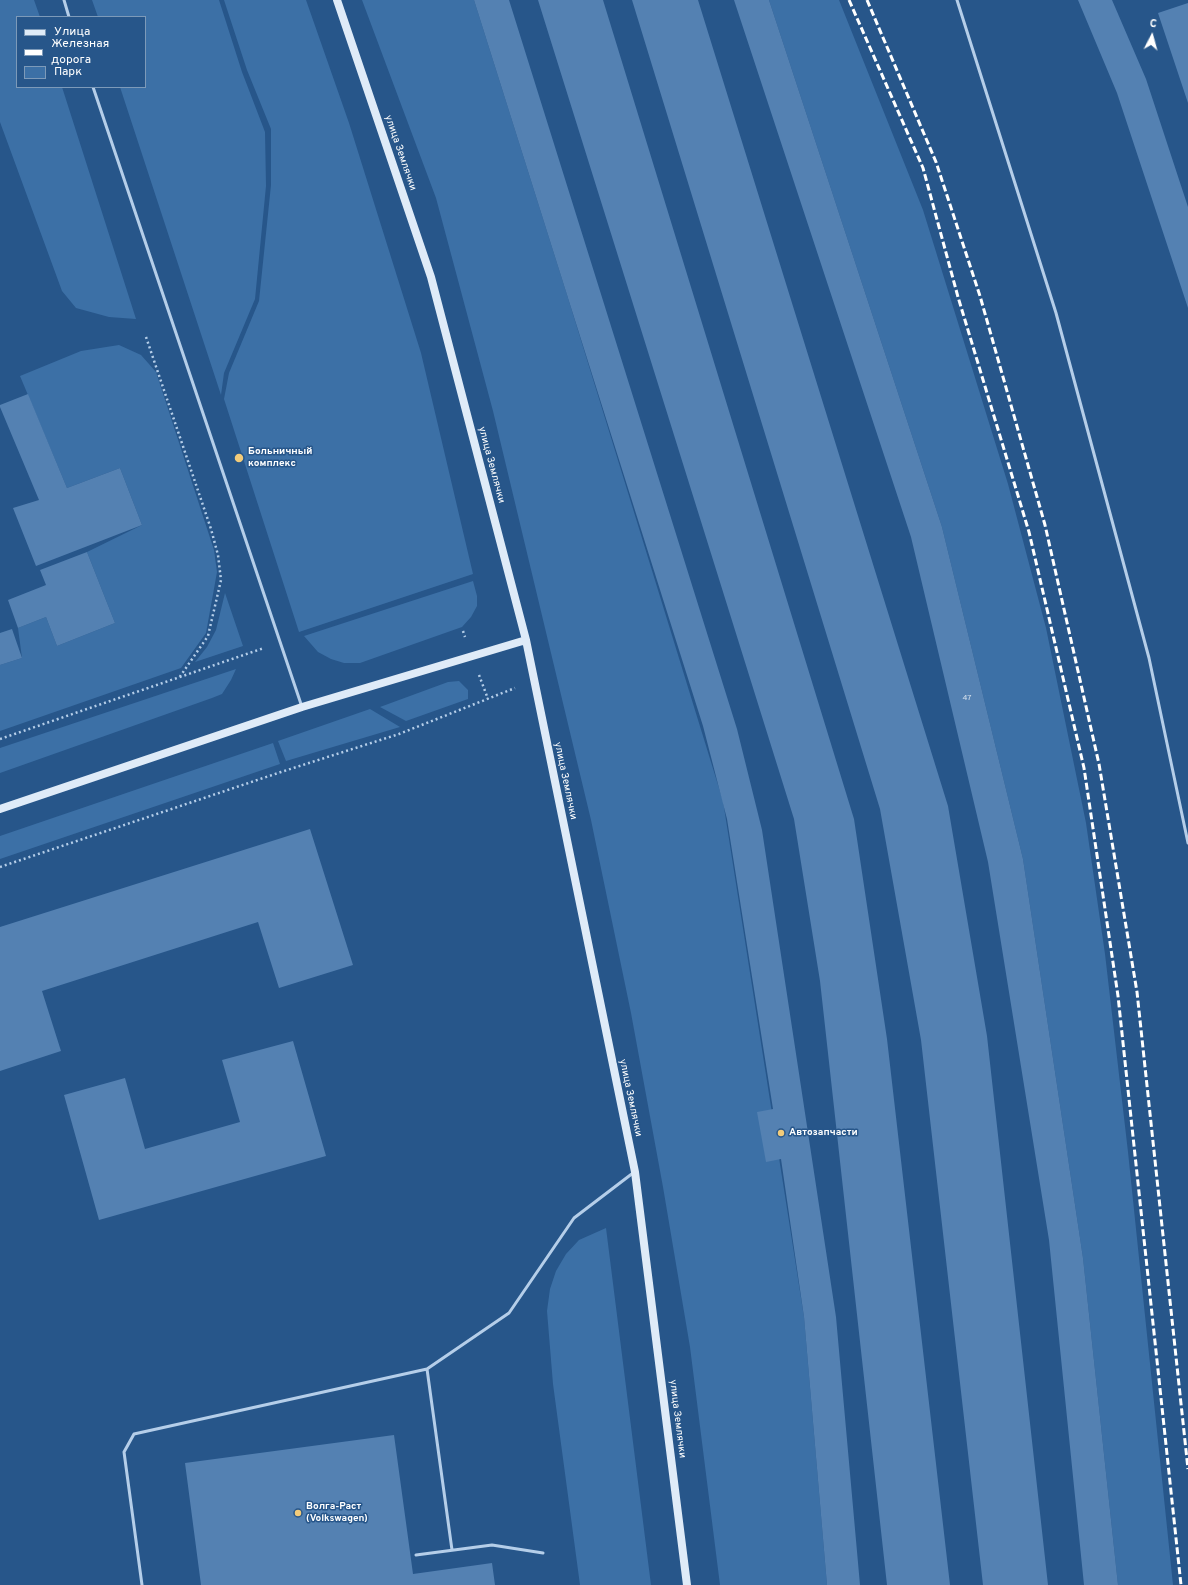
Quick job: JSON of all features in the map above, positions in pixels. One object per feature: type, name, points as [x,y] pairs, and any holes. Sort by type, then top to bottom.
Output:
[{"type":"main road","name":"улица Землячки","points":[[337,0],[431,277],[526,640],[635,1172],[687,1585]]},
{"type":"main road","points":[[0,809],[302,707],[526,640]]},
{"type":"lane","points":[[64,0],[70,16]]},
{"type":"lane","points":[[956,0],[1056,313],[1150,658],[1188,843]]},
{"type":"lane","points":[[93,88],[302,707]]},
{"type":"lane","points":[[142,1585],[124,1452],[134,1434],[427,1369],[509,1313],[574,1218],[635,1172]]},
{"type":"lane","points":[[427,1369],[452,1550]]},
{"type":"lane","points":[[416,1556],[452,1550],[492,1546],[543,1553]]},
{"type":"path","points":[[146,337],[211,529],[218,555],[221,580],[208,636],[179,678]]},
{"type":"path","points":[[0,739],[280,643]]},
{"type":"path","points":[[0,867],[281,772],[399,734],[534,681]]},
{"type":"green space","points":[[0,0],[34,0],[40,16],[16,16],[16,88],[62,88],[136,319],[109,317],[76,308],[62,291],[0,122]]},
{"type":"green space","points":[[92,0],[219,0],[242,72],[265,132],[266,186],[255,299],[224,373],[221,395],[120,88],[146,88],[146,16],[98,16]]},
{"type":"green space","points":[[224,0],[306,0],[349,123],[421,353],[473,574],[299,632],[224,399],[229,373],[259,301],[271,185],[271,129],[247,70]]},
{"type":"green space","points":[[362,0],[474,0],[568,298],[723,801],[804,1317],[827,1585],[720,1585],[690,1347],[663,1187],[631,1013],[591,820],[493,411],[436,198]]},
{"type":"green space","points":[[769,0],[839,0],[923,210],[1008,484],[1046,628],[1086,823],[1105,954],[1128,1152],[1173,1585],[1118,1585],[1083,1258],[1023,859],[942,527]]},
{"type":"green space","points":[[119,345],[141,355],[156,372],[214,550],[217,572],[206,633],[181,668],[0,731],[0,665],[22,658],[18,628],[46,617],[57,646],[115,623],[87,552],[142,525],[120,468],[67,488],[20,376],[81,351]]},
{"type":"green space","points":[[473,581],[477,596],[477,606],[471,617],[462,627],[360,663],[344,663],[331,659],[318,652],[304,636]]},
{"type":"green space","points":[[225,593],[243,646],[195,662],[207,647],[216,630]]},
{"type":"green space","points":[[236,669],[222,694],[0,773],[0,748]]},
{"type":"green space","points":[[459,681],[468,690],[468,699],[406,721],[380,707],[448,682]]},
{"type":"green space","points":[[370,709],[400,727],[286,761],[278,741]]},
{"type":"green space","points":[[273,743],[280,764],[0,859],[0,836]]},
{"type":"green space","points":[[606,1228],[651,1585],[580,1585],[553,1384],[547,1311],[550,1289],[556,1271],[566,1254],[579,1240]]},
{"type":"building","points":[[474,0],[509,0],[737,729],[762,830],[836,1317],[860,1585],[827,1585],[804,1317],[781,1159],[766,1162],[757,1112],[773,1109],[727,819],[703,726]]},
{"type":"building","points":[[538,0],[603,0],[854,819],[887,1039],[950,1585],[887,1585],[820,981],[794,819]]},
{"type":"building","points":[[632,0],[698,0],[948,806],[987,1036],[1048,1585],[983,1585],[921,1040],[880,809]]},
{"type":"building","points":[[734,0],[769,0],[942,527],[1023,859],[1083,1258],[1118,1585],[1084,1585],[1049,1240],[988,862],[911,537]]},
{"type":"building","points":[[1078,0],[1112,0],[1146,79],[1188,207],[1188,308],[1117,93]]},
{"type":"building","points":[[1188,3],[1188,103],[1158,13]]},
{"type":"building","points":[[28,394],[67,488],[120,468],[142,525],[36,566],[13,508],[39,500],[0,407],[0,405]]},
{"type":"building","points":[[87,552],[115,623],[57,646],[46,617],[18,628],[8,600],[46,585],[40,570]]},
{"type":"building","points":[[12,629],[22,658],[0,665],[0,633]]},
{"type":"building","points":[[310,829],[353,965],[279,988],[258,922],[42,991],[61,1051],[0,1071],[0,927]]},
{"type":"building","points":[[293,1041],[326,1156],[99,1220],[64,1095],[125,1078],[145,1149],[240,1122],[222,1060]]},
{"type":"building","name":"Волга-Раст (Volkswagen)","points":[[394,1435],[413,1574],[492,1563],[495,1585],[201,1585],[185,1463]]},
{"type":"railway","points":[[849,0],[923,168],[958,297],[1029,532],[1084,768],[1118,996],[1181,1585]]},
{"type":"railway","points":[[867,0],[936,162],[980,296],[1045,525],[1099,764],[1137,992],[1188,1469]]},
{"type":"place","name":"Больничный комплекс","points":[[239,458]]},
{"type":"place","name":"Автозапчасти","points":[[781,1133]]},
{"type":"place","name":"Волга-Раст (Volkswagen)","points":[[298,1513]]}]
